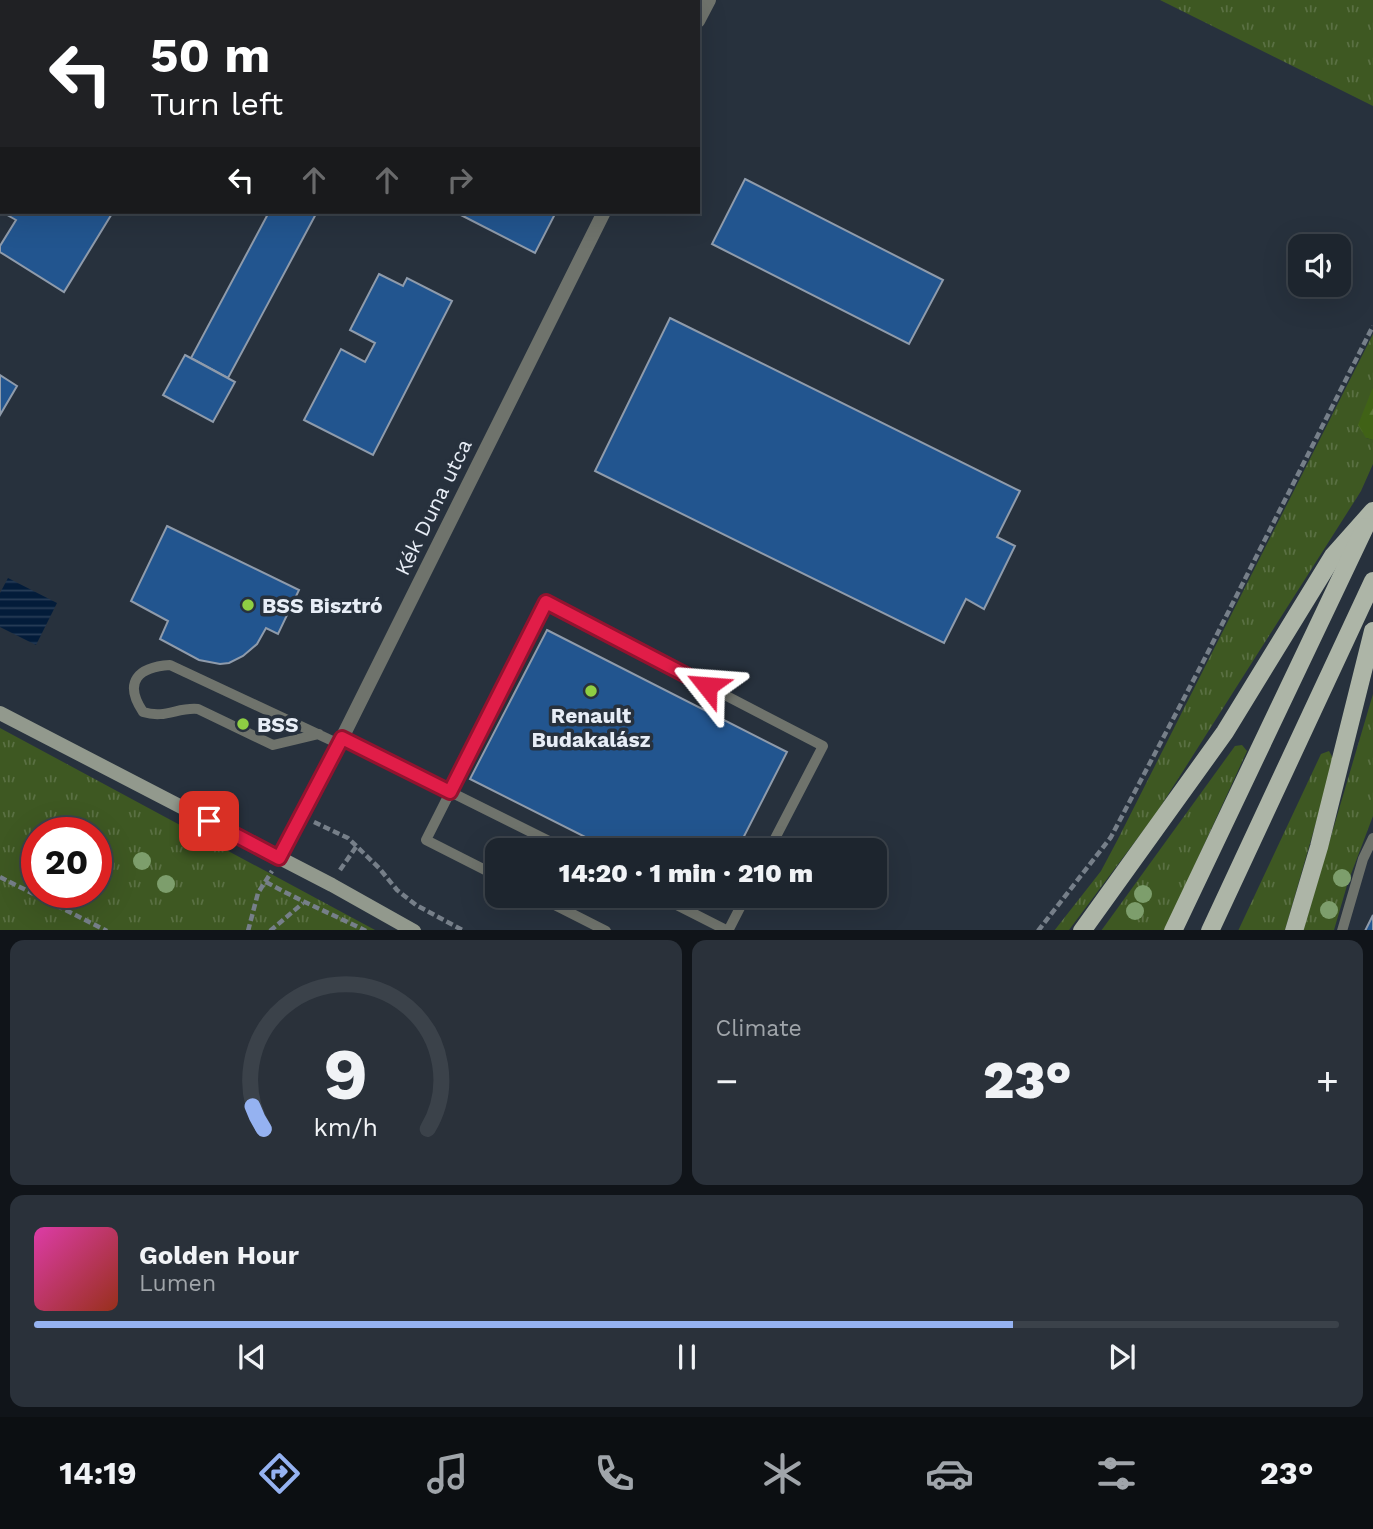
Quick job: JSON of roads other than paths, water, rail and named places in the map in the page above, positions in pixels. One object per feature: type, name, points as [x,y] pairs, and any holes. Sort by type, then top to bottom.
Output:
[{"type":"main road","points":[[1082,930],[1225,732],[1333,556],[1373,511]]},
{"type":"main road","points":[[1173,930],[1373,511]]},
{"type":"main road","points":[[1210,930],[1373,581]]},
{"type":"main road","points":[[1294,930],[1319,848],[1373,631]]},
{"type":"main road","points":[[0,713],[414,930]]},
{"type":"street","points":[[700,17],[709,0]]},
{"type":"street","name":"Kék Duna utca","points":[[279,858],[603,214]]},
{"type":"lane","points":[[485,870],[426,841],[546,602],[822,746],[775,838]]},
{"type":"lane","points":[[318,734],[286,744],[273,745],[198,709],[185,708],[156,716],[143,712],[136,702],[136,679],[144,669],[170,665],[450,792],[543,838]]},
{"type":"lane","points":[[1342,930],[1363,859],[1373,838]]},
{"type":"lane","points":[[561,908],[606,930]]},
{"type":"lane","points":[[683,908],[728,930],[740,908]]},
{"type":"water","points":[[8,578],[57,603],[36,645],[0,627],[0,593]]},
{"type":"place","name":"BSS Bisztró","points":[[248,605]]},
{"type":"place","name":"Renault Budakalász","points":[[591,691]]},
{"type":"place","name":"BSS","points":[[243,724]]}]
